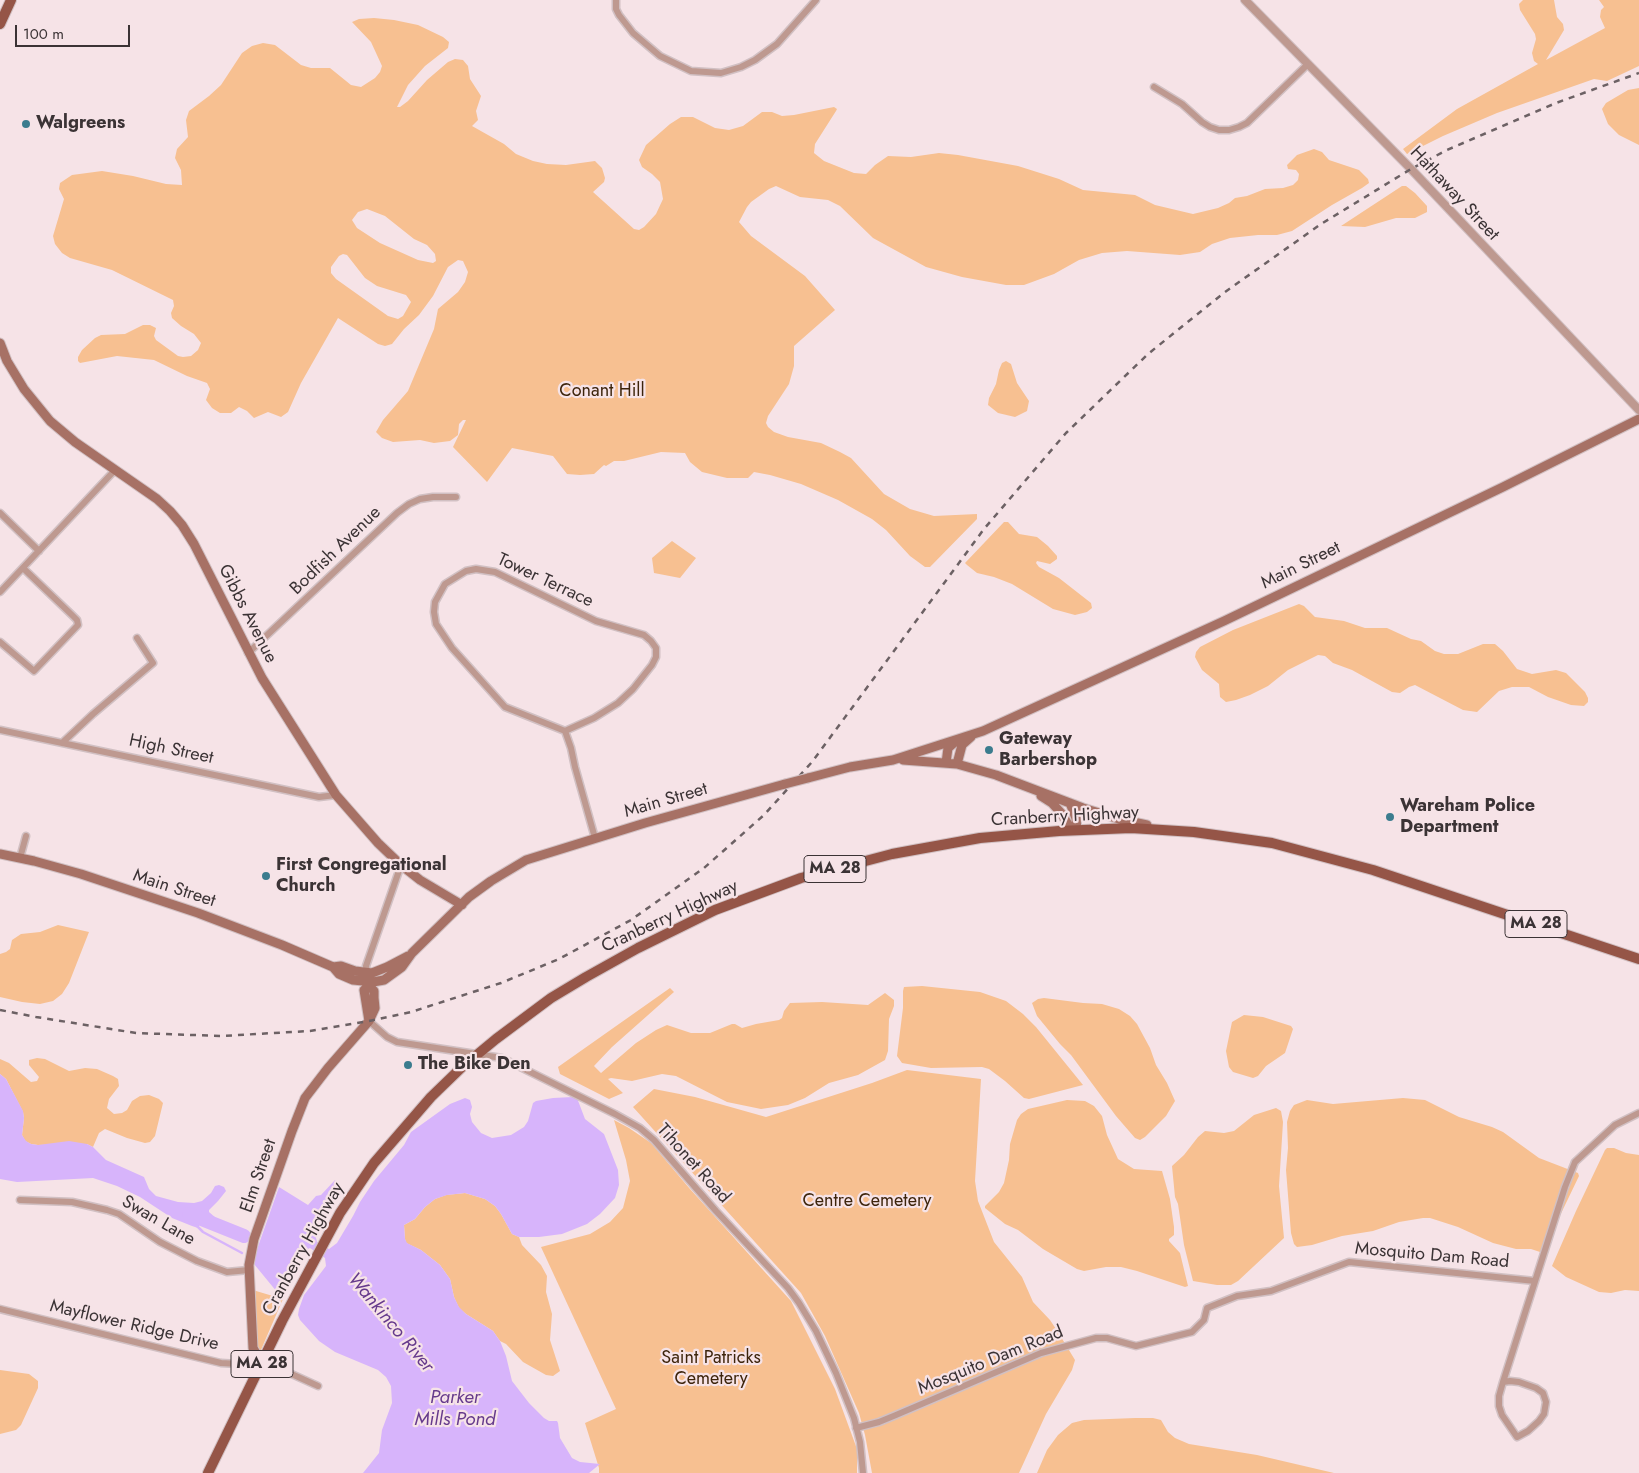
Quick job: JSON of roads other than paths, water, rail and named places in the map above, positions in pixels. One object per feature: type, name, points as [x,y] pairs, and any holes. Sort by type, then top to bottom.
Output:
[{"type":"main road","points":[[0,24],[11,0]]},
{"type":"main road","name":"Gibbs Avenue","points":[[0,343],[13,373],[50,422],[75,442],[157,499],[170,510],[182,525],[198,552],[248,653],[336,795],[401,866],[420,880],[462,905]]},
{"type":"main road","name":"Main Street","points":[[0,854],[81,874],[198,914],[282,945],[333,967],[341,966],[355,972],[368,981],[382,969],[412,953],[462,905],[491,881],[526,860],[595,838],[785,784],[850,767],[893,760],[974,734],[1058,698],[1232,617],[1494,492],[1639,419]]},
{"type":"main road","name":"Main Street","points":[[956,764],[962,745],[974,734]]},
{"type":"main road","points":[[946,763],[948,748],[958,740]]},
{"type":"main road","points":[[893,760],[956,764],[996,775],[1119,819],[1169,830]]},
{"type":"main road","points":[[1026,787],[1052,803],[1074,830]]},
{"type":"main road","points":[[1070,803],[1076,818],[1074,830]]},
{"type":"main road","name":"Cranberry Highway","points":[[208,1473],[316,1255],[340,1212],[374,1163],[421,1106],[477,1054],[523,1018],[570,986],[621,957],[715,910],[801,878],[892,854],[980,838],[1074,830],[1131,828],[1194,832],[1272,843],[1374,870],[1639,959]]},
{"type":"main road","name":"Cranberry Highway","points":[[1621,952],[1639,955]]},
{"type":"main road","name":"Elm Street","points":[[262,1364],[253,1348],[249,1270],[254,1239],[305,1098],[369,1021],[374,1008],[374,991],[368,981]]},
{"type":"street","points":[[616,0],[616,9],[619,15],[633,32],[660,56],[690,71],[721,72],[741,67],[756,60],[776,44],[816,0]]},
{"type":"street","name":"Hathaway Street","points":[[1245,0],[1411,169],[1639,410]]},
{"type":"street","points":[[1154,86],[1182,104],[1210,127],[1218,130],[1229,130],[1239,128],[1247,123],[1308,64]]},
{"type":"street","points":[[0,592],[116,470]]},
{"type":"street","name":"Bodfish Avenue","points":[[248,653],[397,513],[409,504],[420,499],[456,497]]},
{"type":"street","points":[[0,513],[39,551]]},
{"type":"street","points":[[0,642],[34,672],[78,625],[77,620],[22,568]]},
{"type":"street","name":"Tower Terrace","points":[[476,569],[495,572],[596,621],[634,631],[651,640],[656,648],[656,657],[646,674],[633,689],[610,709],[565,731],[505,707],[474,675],[439,632],[434,612],[435,602],[445,584],[455,576],[476,569]]},
{"type":"street","points":[[62,743],[93,714],[154,663],[137,638]]},
{"type":"street","name":"High Street","points":[[0,730],[319,797],[336,795]]},
{"type":"street","points":[[565,731],[595,838]]},
{"type":"street","points":[[20,858],[26,836]]},
{"type":"street","points":[[368,981],[366,966],[401,866]]},
{"type":"street","name":"Tihonet Road","points":[[369,1021],[387,1037],[397,1042],[502,1058],[615,1114],[640,1128],[654,1140],[716,1211],[788,1288],[816,1330],[836,1373],[856,1428],[860,1442],[863,1473]]},
{"type":"street","points":[[1503,1382],[1519,1382],[1536,1388],[1543,1393],[1546,1402],[1544,1414],[1534,1427],[1516,1437],[1500,1411],[1499,1396],[1503,1382],[1565,1187],[1575,1162],[1615,1124],[1639,1114]]},
{"type":"street","name":"Swan Lane","points":[[20,1200],[72,1202],[107,1210],[120,1214],[160,1242],[197,1261],[228,1272],[249,1270]]},
{"type":"street","name":"Mosquito Dam Road","points":[[856,1428],[879,1422],[1041,1353],[1067,1345],[1096,1338],[1107,1338],[1136,1346],[1192,1332],[1204,1320],[1207,1308],[1237,1296],[1271,1292],[1349,1262],[1535,1281]]},
{"type":"street","name":"Mayflower Ridge Drive","points":[[0,1309],[221,1363],[274,1366],[318,1386]]},
{"type":"water","points":[[0,1074],[6,1079],[23,1111],[22,1135],[26,1141],[38,1145],[69,1141],[87,1144],[93,1147],[106,1160],[144,1177],[149,1189],[156,1196],[178,1202],[194,1203],[202,1201],[211,1193],[215,1186],[224,1187],[226,1191],[209,1210],[216,1218],[216,1221],[202,1220],[198,1228],[192,1226],[172,1218],[140,1197],[117,1186],[93,1178],[17,1182],[0,1179]]},
{"type":"water","name":"Parker Mills Pond","points":[[465,1098],[470,1100],[472,1122],[481,1133],[492,1138],[511,1135],[524,1127],[528,1121],[533,1103],[536,1101],[577,1098],[585,1119],[604,1134],[618,1170],[619,1185],[615,1198],[600,1214],[587,1224],[562,1234],[519,1237],[512,1234],[495,1206],[485,1199],[465,1193],[447,1195],[435,1199],[415,1219],[404,1225],[405,1239],[407,1243],[421,1250],[440,1265],[450,1279],[454,1297],[459,1307],[466,1314],[493,1331],[500,1341],[506,1356],[512,1381],[529,1403],[544,1418],[549,1421],[557,1421],[560,1438],[572,1458],[580,1462],[600,1464],[589,1473],[363,1473],[379,1453],[382,1430],[392,1403],[391,1386],[386,1377],[378,1370],[335,1352],[319,1341],[300,1320],[298,1315],[304,1295],[326,1266],[325,1258],[310,1248],[299,1253],[277,1292],[254,1264],[255,1255],[279,1187],[308,1205],[335,1180],[340,1184],[321,1217],[313,1225],[317,1242],[329,1249],[337,1243],[374,1181],[404,1145],[411,1132],[450,1104]]},
{"type":"waterway","name":"Wankinco River","points":[[189,1214],[244,1236]]},
{"type":"waterway","points":[[196,1225],[203,1232],[242,1253]]},
{"type":"railway","points":[[0,1010],[136,1033],[221,1036],[310,1031],[411,1012],[501,983],[559,959],[631,920],[704,868],[764,815],[812,762],[984,529],[1066,433],[1148,354],[1225,292],[1321,224],[1411,169],[1447,150],[1556,103],[1639,73]]},
{"type":"place","name":"Walgreens","points":[[26,124]]},
{"type":"place","name":"Gateway Barbershop","points":[[989,750]]},
{"type":"place","name":"Wareham Police Department","points":[[1390,817]]},
{"type":"place","name":"First Congregational Church","points":[[266,876]]},
{"type":"place","name":"The Bike Den","points":[[408,1065]]},
{"type":"park label","name":"Conant Hill","points":[[602,392]]},
{"type":"park label","name":"Centre Cemetery","points":[[867,1202]]},
{"type":"park label","name":"Saint Patricks Cemetery","points":[[711,1369]]}]
